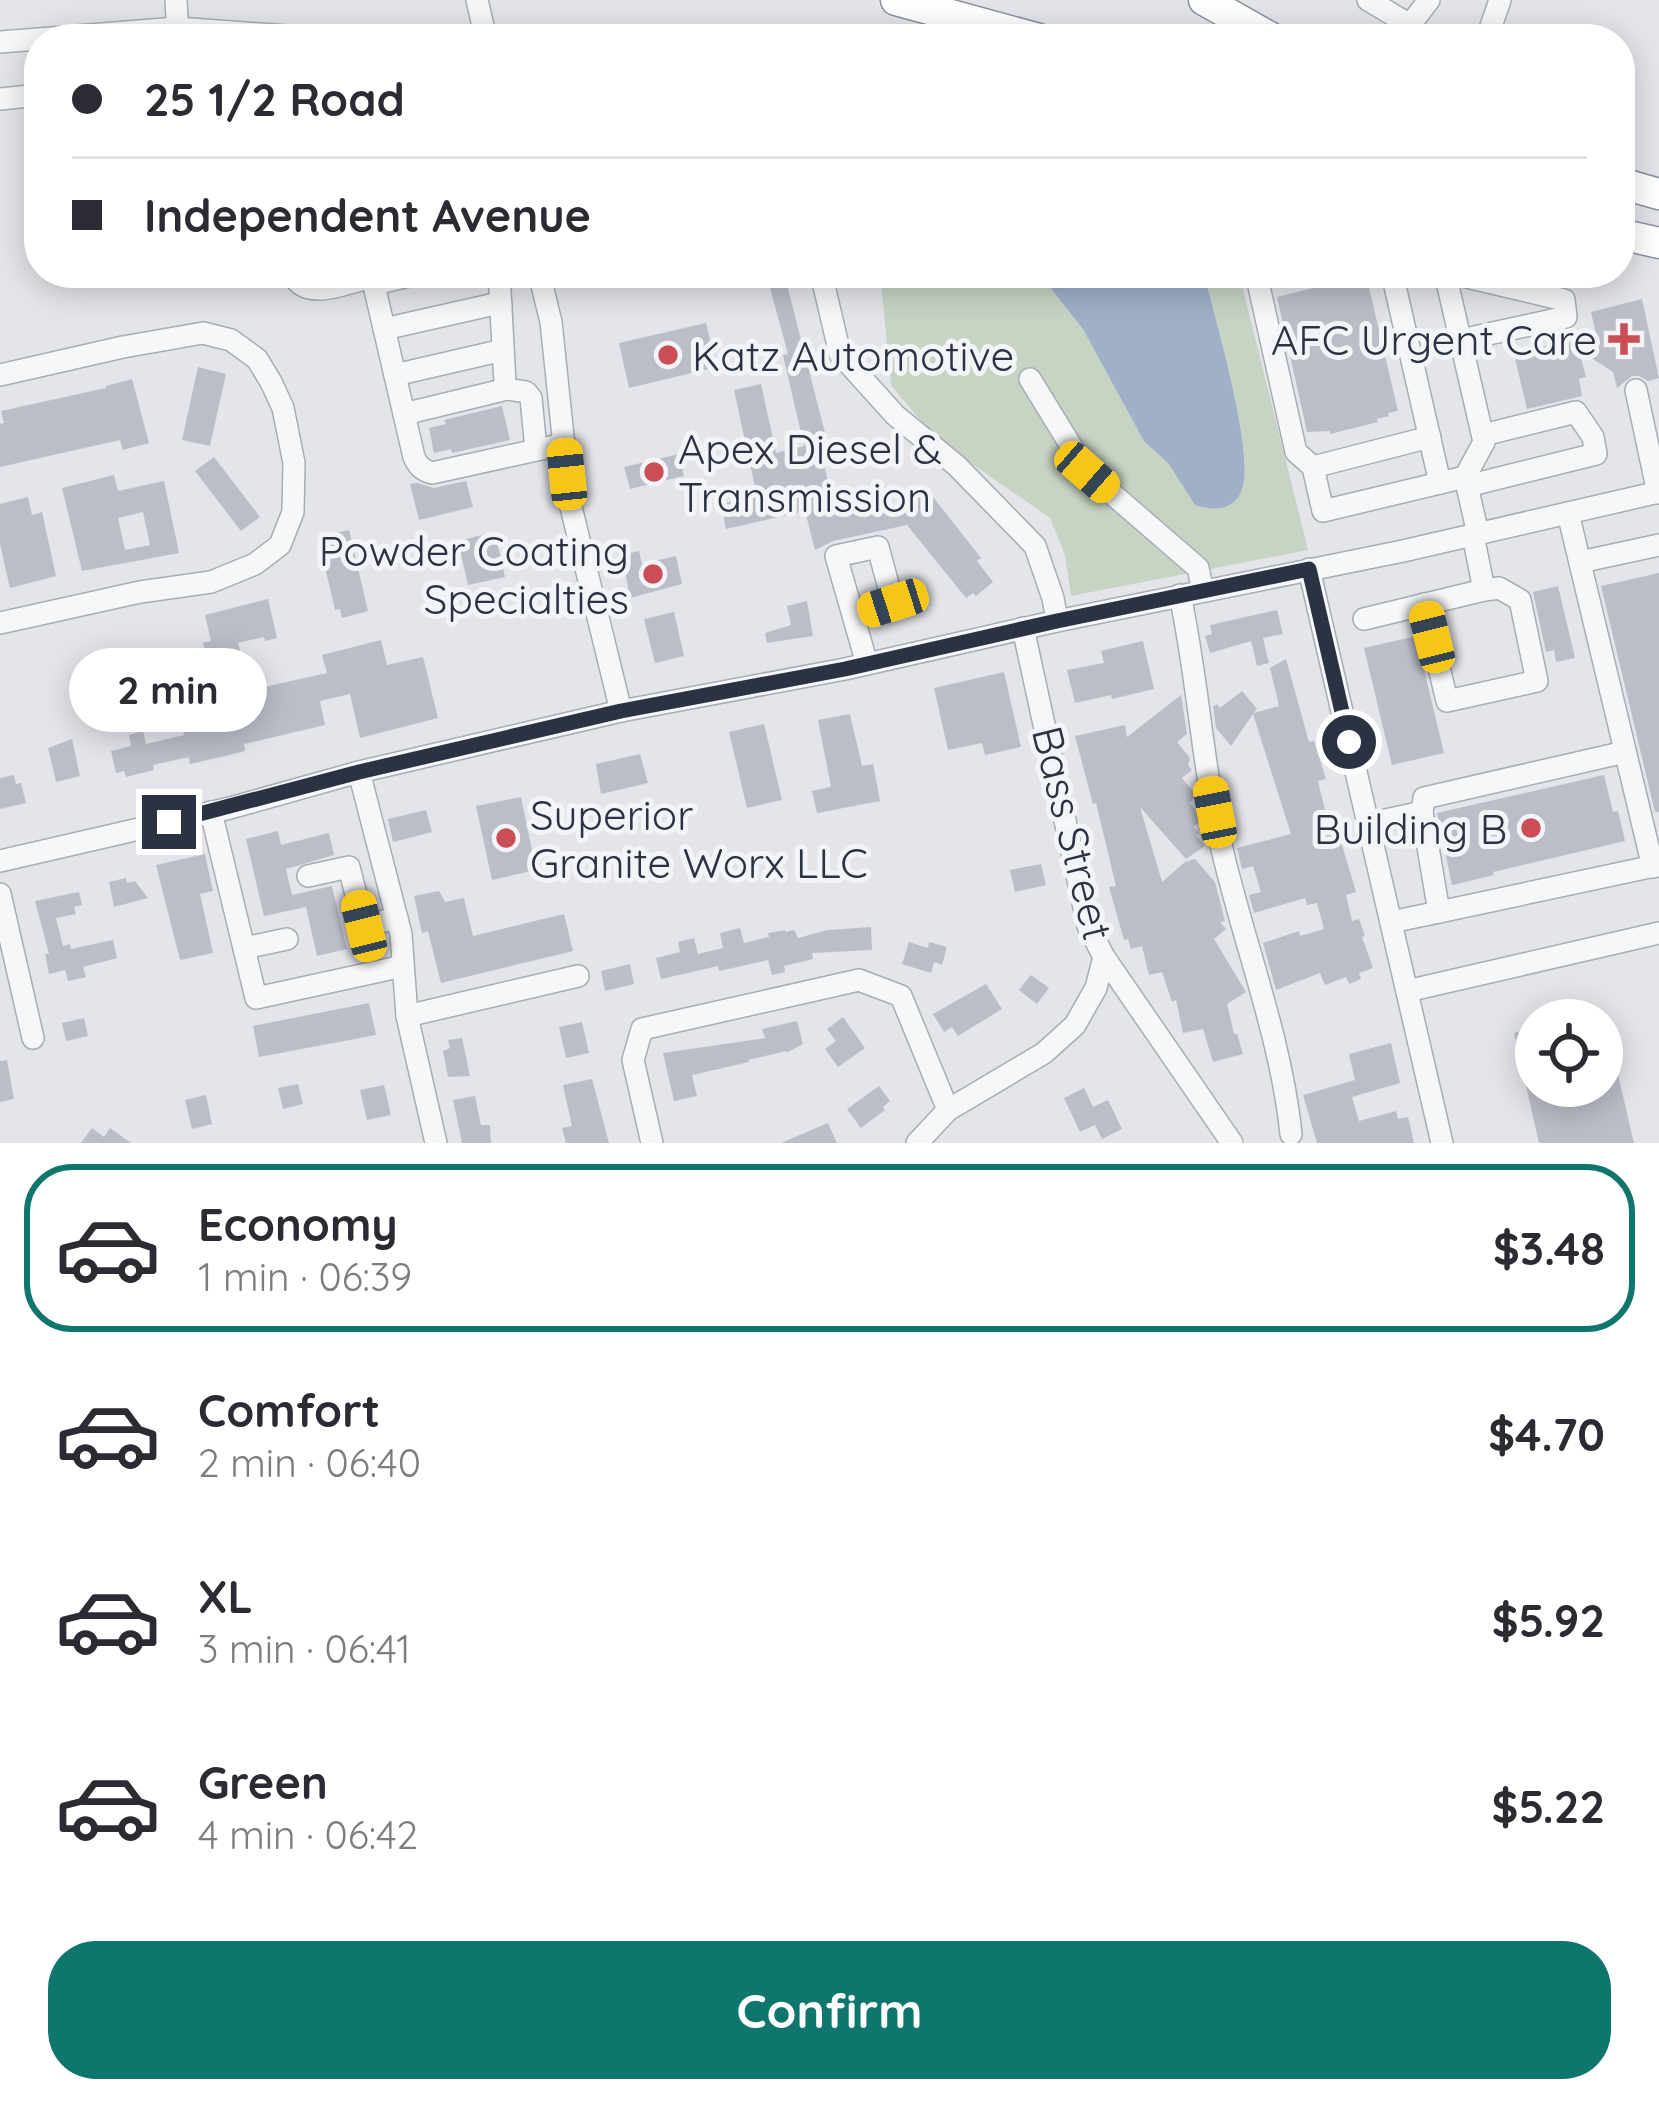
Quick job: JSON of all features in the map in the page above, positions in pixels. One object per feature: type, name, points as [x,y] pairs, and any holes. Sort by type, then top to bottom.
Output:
[{"type":"highway","points":[[896,0],[984,24]]},
{"type":"highway","points":[[1204,0],[1246,24]]},
{"type":"street","points":[[1368,0],[1408,24]]},
{"type":"street","points":[[1411,24],[1429,0]]},
{"type":"street","points":[[375,288],[418,466],[432,472],[564,444]]},
{"type":"street","points":[[499,288],[507,389]]},
{"type":"street","points":[[543,288],[551,322],[570,503],[621,711]]},
{"type":"street","points":[[825,288],[840,354],[895,415],[957,466],[1034,546],[1057,621]]},
{"type":"street","points":[[1259,288],[1296,452],[1313,467],[1323,511],[1596,454],[1593,437],[1576,412],[1483,435]]},
{"type":"street","points":[[1395,288],[1440,484]]},
{"type":"street","points":[[1451,288],[1484,442],[1466,482],[1484,590]]},
{"type":"street","points":[[1461,340],[1566,317],[1564,300],[1512,288]]},
{"type":"street","points":[[384,329],[500,305]]},
{"type":"street","points":[[0,375],[203,333],[231,340],[257,358],[272,382],[283,408],[294,463],[293,512],[280,545],[255,564],[211,582],[140,592],[0,623]]},
{"type":"street","points":[[395,375],[503,350]]},
{"type":"street","points":[[1030,379],[1087,472],[1198,568],[1203,591]]},
{"type":"street","points":[[404,414],[507,389],[526,392],[531,398],[536,450]]},
{"type":"street","points":[[0,861],[621,711],[867,664],[1659,492],[1636,390]]},
{"type":"street","points":[[1313,467],[1430,437]]},
{"type":"street","points":[[1391,922],[1656,866],[1568,513]]},
{"type":"street","points":[[1580,562],[1659,545]]},
{"type":"street","points":[[1309,569],[1442,1143]]},
{"type":"street","points":[[1364,619],[1424,604],[1484,590],[1498,588],[1520,600],[1537,681],[1447,701],[1424,604]]},
{"type":"street","points":[[1180,596],[1221,847],[1286,1082],[1291,1134]]},
{"type":"street","points":[[854,615],[867,664]]},
{"type":"street","name":"Bass Street","points":[[1024,628],[1088,926],[1104,957],[1232,1143]]},
{"type":"street","points":[[1439,912],[1422,812],[1424,798],[1625,752]]},
{"type":"street","points":[[359,772],[398,918],[407,1016],[436,1143]]},
{"type":"street","points":[[211,812],[256,998],[404,966]]},
{"type":"street","points":[[1368,824],[1422,812]]},
{"type":"street","points":[[308,876],[350,867],[364,926],[398,918]]},
{"type":"street","points":[[0,893],[32,1038]]},
{"type":"street","points":[[1407,991],[1659,933]]},
{"type":"street","points":[[244,948],[287,939]]},
{"type":"street","points":[[916,1143],[948,1110],[1044,1053],[1076,1025],[1096,988],[1104,957]]},
{"type":"street","points":[[407,1016],[578,976]]},
{"type":"street","points":[[652,1143],[633,1060],[642,1029],[859,980],[901,996],[948,1110]]},
{"type":"green space","points":[[881,288],[1243,288],[1308,550],[1071,596],[1065,555],[1050,518],[934,437],[891,385]]},
{"type":"water","points":[[1051,288],[1208,288],[1243,445],[1245,471],[1234,502],[1216,508],[1195,505],[1169,464],[1144,441],[1083,329]]},
{"type":"building","points":[[770,288],[788,288],[825,433],[817,434],[835,512],[888,497],[893,514],[926,488],[981,558],[977,561],[993,582],[966,598],[907,525],[833,541],[815,550],[805,511],[726,529],[721,504],[757,496],[734,390],[761,384],[776,453],[804,446],[783,355],[788,354]]},
{"type":"building","points":[[1313,288],[1369,288],[1398,411],[1378,422],[1330,434],[1307,432],[1277,297]]},
{"type":"building","points":[[1642,299],[1659,378],[1648,381],[1632,376],[1617,388],[1613,372],[1579,350],[1586,377],[1579,379],[1582,396],[1527,409],[1514,354],[1596,334],[1591,312]]},
{"type":"building","name":"Katz Automotive","points":[[706,323],[717,367],[629,388],[619,343]]},
{"type":"building","points":[[198,367],[226,374],[210,446],[182,440]]},
{"type":"building","points":[[132,379],[149,443],[123,450],[120,440],[0,467],[1,411]]},
{"type":"building","points":[[502,406],[510,440],[434,453],[429,428]]},
{"type":"building","name":"Apex Diesel & Transmission","points":[[679,454],[684,476],[630,489],[624,467]]},
{"type":"building","points":[[214,457],[260,517],[241,531],[195,471]]},
{"type":"building","points":[[114,475],[118,491],[164,481],[179,553],[82,571],[62,488]],"holes":[[[143,512],[150,545],[125,550],[118,518]]]},
{"type":"building","points":[[466,481],[473,507],[419,520],[410,484],[434,488]]},
{"type":"building","points":[[28,497],[32,515],[42,512],[56,576],[10,588],[0,544],[0,504]]},
{"type":"building","points":[[349,530],[368,611],[342,618],[340,609],[335,610],[318,537]]},
{"type":"building","points":[[495,532],[505,577],[468,585],[458,541]]},
{"type":"building","name":"Powder Coating Specialties","points":[[639,551],[642,564],[676,556],[682,584],[630,598],[622,555]]},
{"type":"building","points":[[1659,573],[1659,812],[1655,812],[1601,586]]},
{"type":"building","points":[[1558,586],[1575,658],[1556,662],[1554,650],[1546,652],[1533,592]]},
{"type":"building","points":[[268,599],[277,638],[238,643],[243,662],[210,671],[203,643],[211,641],[205,615]]},
{"type":"building","points":[[807,601],[813,636],[767,643],[765,633],[791,625],[787,606]]},
{"type":"building","points":[[1277,610],[1283,634],[1263,638],[1269,663],[1257,666],[1251,641],[1210,653],[1205,636],[1212,634],[1210,625]]},
{"type":"building","points":[[674,612],[684,656],[655,663],[644,619]]},
{"type":"building","points":[[1416,636],[1444,753],[1392,765],[1364,648]]},
{"type":"building","points":[[381,640],[387,665],[423,657],[438,718],[360,738],[350,694],[320,701],[325,725],[244,744],[245,751],[225,756],[190,764],[189,757],[126,777],[124,771],[116,773],[111,751],[131,746],[129,735],[143,731],[146,744],[184,735],[169,678],[207,670],[215,707],[257,697],[255,689],[327,673],[322,655]]},
{"type":"building","points":[[1143,641],[1154,689],[1075,703],[1067,670],[1104,663],[1101,651]]},
{"type":"building","points":[[130,650],[138,686],[107,693],[99,656]]},
{"type":"building","points":[[1286,659],[1309,742],[1314,741],[1326,779],[1318,781],[1329,827],[1336,825],[1356,892],[1346,895],[1352,921],[1359,919],[1373,968],[1359,973],[1361,979],[1349,984],[1346,977],[1325,985],[1320,973],[1276,990],[1263,943],[1299,931],[1300,936],[1324,929],[1317,903],[1307,905],[1305,898],[1254,913],[1249,895],[1261,892],[1253,866],[1242,869],[1237,848],[1291,834],[1253,714],[1231,746],[1216,728],[1213,707],[1220,708],[1242,691],[1257,709],[1254,713],[1279,706],[1270,668]]},
{"type":"building","points":[[1004,672],[1021,747],[985,755],[982,743],[948,750],[934,688]]},
{"type":"building","points":[[1181,695],[1187,734],[1177,742],[1190,758],[1192,770],[1182,778],[1196,795],[1190,803],[1201,821],[1193,827],[1205,846],[1186,859],[1140,807],[1162,882],[1195,859],[1215,882],[1225,921],[1220,922],[1226,929],[1214,939],[1246,992],[1227,1004],[1243,1054],[1213,1062],[1203,1029],[1183,1033],[1176,1000],[1172,1002],[1162,972],[1149,975],[1142,946],[1131,949],[1128,939],[1124,940],[1109,887],[1116,886],[1075,736],[1125,725],[1127,737]]},
{"type":"building","points":[[850,714],[862,766],[873,764],[880,801],[817,813],[812,791],[831,787],[818,720]]},
{"type":"building","points":[[764,724],[782,800],[747,808],[729,732]]},
{"type":"building","points":[[72,739],[80,776],[56,782],[48,748]]},
{"type":"building","points":[[640,754],[648,783],[601,794],[596,764]]},
{"type":"building","points":[[14,775],[26,803],[0,809],[0,778]]},
{"type":"building","name":"Building B","points":[[1604,775],[1625,841],[1452,885],[1437,813]]},
{"type":"building","name":"Superior Granite Worx LLC","points":[[521,797],[536,870],[492,880],[476,806]]},
{"type":"building","points":[[426,810],[432,832],[393,842],[388,819]]},
{"type":"building","points":[[278,831],[281,845],[329,833],[334,855],[286,869],[292,895],[332,886],[347,949],[317,956],[306,907],[264,916],[246,839]]},
{"type":"building","points":[[205,854],[213,891],[200,894],[213,953],[180,960],[156,865]]},
{"type":"building","points":[[1041,864],[1046,885],[1015,892],[1010,870]]},
{"type":"building","points":[[126,878],[127,883],[135,881],[148,898],[114,907],[109,882]]},
{"type":"building","points":[[439,891],[445,902],[464,898],[473,936],[564,914],[573,951],[441,983],[414,896]]},
{"type":"building","points":[[79,892],[82,905],[74,907],[76,914],[56,918],[63,946],[70,944],[71,949],[113,940],[117,958],[83,967],[86,977],[68,981],[65,970],[49,974],[45,954],[49,954],[35,901]]},
{"type":"building","points":[[871,927],[872,950],[812,953],[813,959],[784,966],[785,972],[772,975],[768,960],[661,979],[656,958],[680,952],[678,942],[694,938],[698,954],[723,948],[720,933],[740,928],[744,943],[785,930],[794,930],[798,938]]},
{"type":"building","points":[[909,942],[947,947],[942,965],[934,962],[931,973],[902,964]]},
{"type":"building","points":[[630,964],[634,984],[605,991],[601,971]]},
{"type":"building","points":[[1031,975],[1049,988],[1037,1004],[1019,990]]},
{"type":"building","points":[[986,984],[1002,1009],[958,1036],[952,1027],[944,1032],[933,1014]]},
{"type":"building","points":[[369,1003],[376,1035],[259,1057],[253,1026]]},
{"type":"building","points":[[843,1017],[865,1048],[838,1067],[825,1049],[836,1041],[827,1029]]},
{"type":"building","points":[[84,1018],[88,1036],[66,1041],[62,1023]]},
{"type":"building","points":[[797,1021],[803,1044],[786,1053],[692,1075],[697,1096],[674,1101],[663,1053],[765,1038],[762,1029]]},
{"type":"building","points":[[582,1022],[589,1053],[566,1058],[559,1027]]},
{"type":"building","points":[[462,1038],[470,1076],[448,1077],[443,1051],[450,1048],[448,1040]]},
{"type":"building","points":[[1391,1043],[1400,1083],[1352,1097],[1359,1121],[1396,1111],[1398,1119],[1408,1117],[1414,1143],[1317,1143],[1303,1095],[1355,1080],[1349,1054]]},
{"type":"building","points":[[7,1060],[14,1099],[0,1102],[0,1061]]},
{"type":"building","points":[[592,1079],[609,1143],[566,1143],[562,1128],[572,1126],[563,1085]]},
{"type":"building","points":[[298,1084],[303,1104],[283,1109],[278,1088]]},
{"type":"building","points":[[384,1085],[391,1115],[367,1120],[360,1090]]},
{"type":"building","points":[[879,1086],[890,1101],[861,1128],[847,1109]]},
{"type":"building","points":[[1084,1088],[1093,1107],[1108,1100],[1122,1129],[1102,1139],[1095,1125],[1080,1132],[1064,1098]]},
{"type":"building","points":[[206,1095],[212,1124],[192,1129],[185,1100]]},
{"type":"building","points":[[475,1096],[481,1125],[490,1125],[491,1143],[462,1143],[453,1100]]},
{"type":"building","points":[[1623,1096],[1634,1143],[1539,1143],[1531,1107],[1623,1107]]},
{"type":"building","points":[[828,1123],[837,1143],[781,1143]]},
{"type":"building","points":[[92,1128],[104,1137],[110,1128],[131,1143],[81,1143]]},
{"type":"place","name":"AFC Urgent Care","points":[[1624,339]]},
{"type":"place","name":"Katz Automotive","points":[[668,355]]},
{"type":"place","name":"Apex Diesel & Transmission","points":[[654,472]]},
{"type":"place","name":"Powder Coating Specialties","points":[[653,574]]},
{"type":"place","name":"Building B","points":[[1531,828]]},
{"type":"place","name":"Superior Granite Worx LLC","points":[[506,838]]},
{"type":"route","points":[[169,822],[621,711],[845,669],[1309,569],[1349,742]]}]
